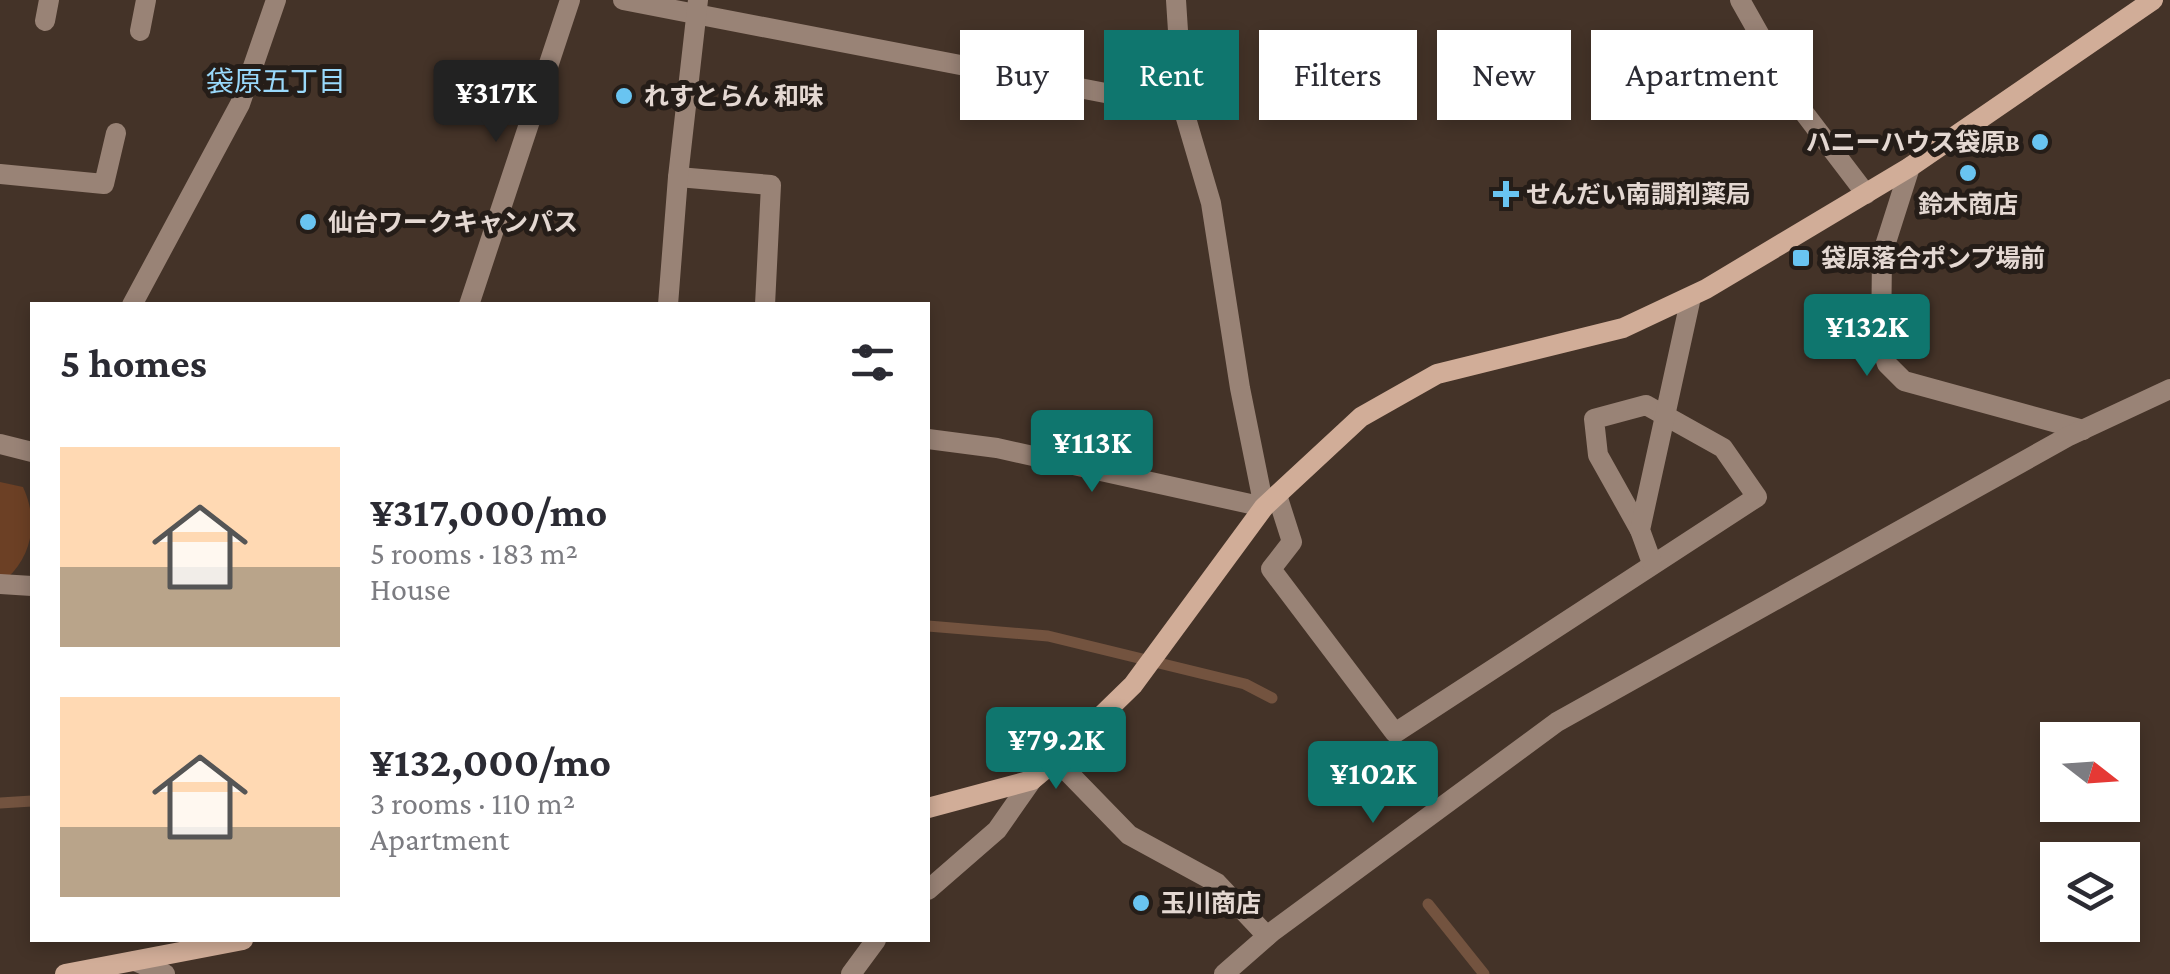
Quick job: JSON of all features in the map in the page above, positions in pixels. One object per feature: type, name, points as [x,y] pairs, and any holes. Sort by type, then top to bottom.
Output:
[{"type":"street","points":[[140,31],[146,0]]},
{"type":"street","points":[[134,302],[240,104],[276,0]]},
{"type":"street","points":[[470,302],[570,0]]},
{"type":"street","points":[[623,0],[697,8],[1104,92]]},
{"type":"street","points":[[1176,0],[1178,30]]},
{"type":"street","points":[[1740,0],[1802,110],[1866,194]]},
{"type":"street","points":[[930,888],[997,830],[1032,780],[1133,685],[1271,501],[1361,416],[1437,374],[1624,328],[1692,296],[1910,167],[2153,0]]},
{"type":"street","points":[[668,302],[697,8]]},
{"type":"street","points":[[1187,120],[1211,203],[1240,388],[1271,501],[1292,542],[1271,570],[1395,733],[1757,497],[1723,448],[1646,404],[1594,419],[1598,455],[1640,530],[1652,563]]},
{"type":"street","points":[[0,174],[104,184],[116,132]]},
{"type":"street","points":[[1910,167],[1882,255],[1881,346],[1888,364],[1904,381],[2084,430]]},
{"type":"street","points":[[678,177],[771,185],[765,302]]},
{"type":"street","points":[[1640,530],[1692,296]]},
{"type":"street","points":[[1224,974],[1267,936],[1557,722],[2084,430],[2170,390]]},
{"type":"street","points":[[930,439],[997,448],[1271,501]]},
{"type":"street","points":[[0,444],[30,452]]},
{"type":"street","points":[[0,584],[30,586]]},
{"type":"street","points":[[1056,760],[1129,835],[1217,884],[1267,936]]},
{"type":"street","points":[[930,807],[1032,780]]},
{"type":"street","points":[[64,974],[231,942]]},
{"type":"street","points":[[851,974],[875,942]]},
{"type":"street","points":[[135,960],[165,974]]},
{"type":"shaded area","points":[[0,482],[23,487],[30,511],[30,536],[16,569],[7,578],[0,577]]},
{"type":"waterway","points":[[930,626],[1048,636],[1245,684],[1272,698]]},
{"type":"waterway","points":[[0,803],[30,801]]},
{"type":"waterway","points":[[1428,904],[1484,974]]},
{"type":"place","name":"れすとらん 和味","points":[[624,96]]},
{"type":"place","name":"ハニーハウス袋原B","points":[[2040,142]]},
{"type":"place","name":"鈴木商店","points":[[1968,173]]},
{"type":"place","name":"せんだい南調剤薬局","points":[[1506,194]]},
{"type":"place","name":"仙台ワークキャンパス","points":[[308,222]]},
{"type":"place","name":"袋原落合ポンプ場前","points":[[1801,258]]},
{"type":"place","name":"玉川商店","points":[[1141,903]]},
{"type":"district","name":"袋原五丁目","points":[[276,81]]}]
